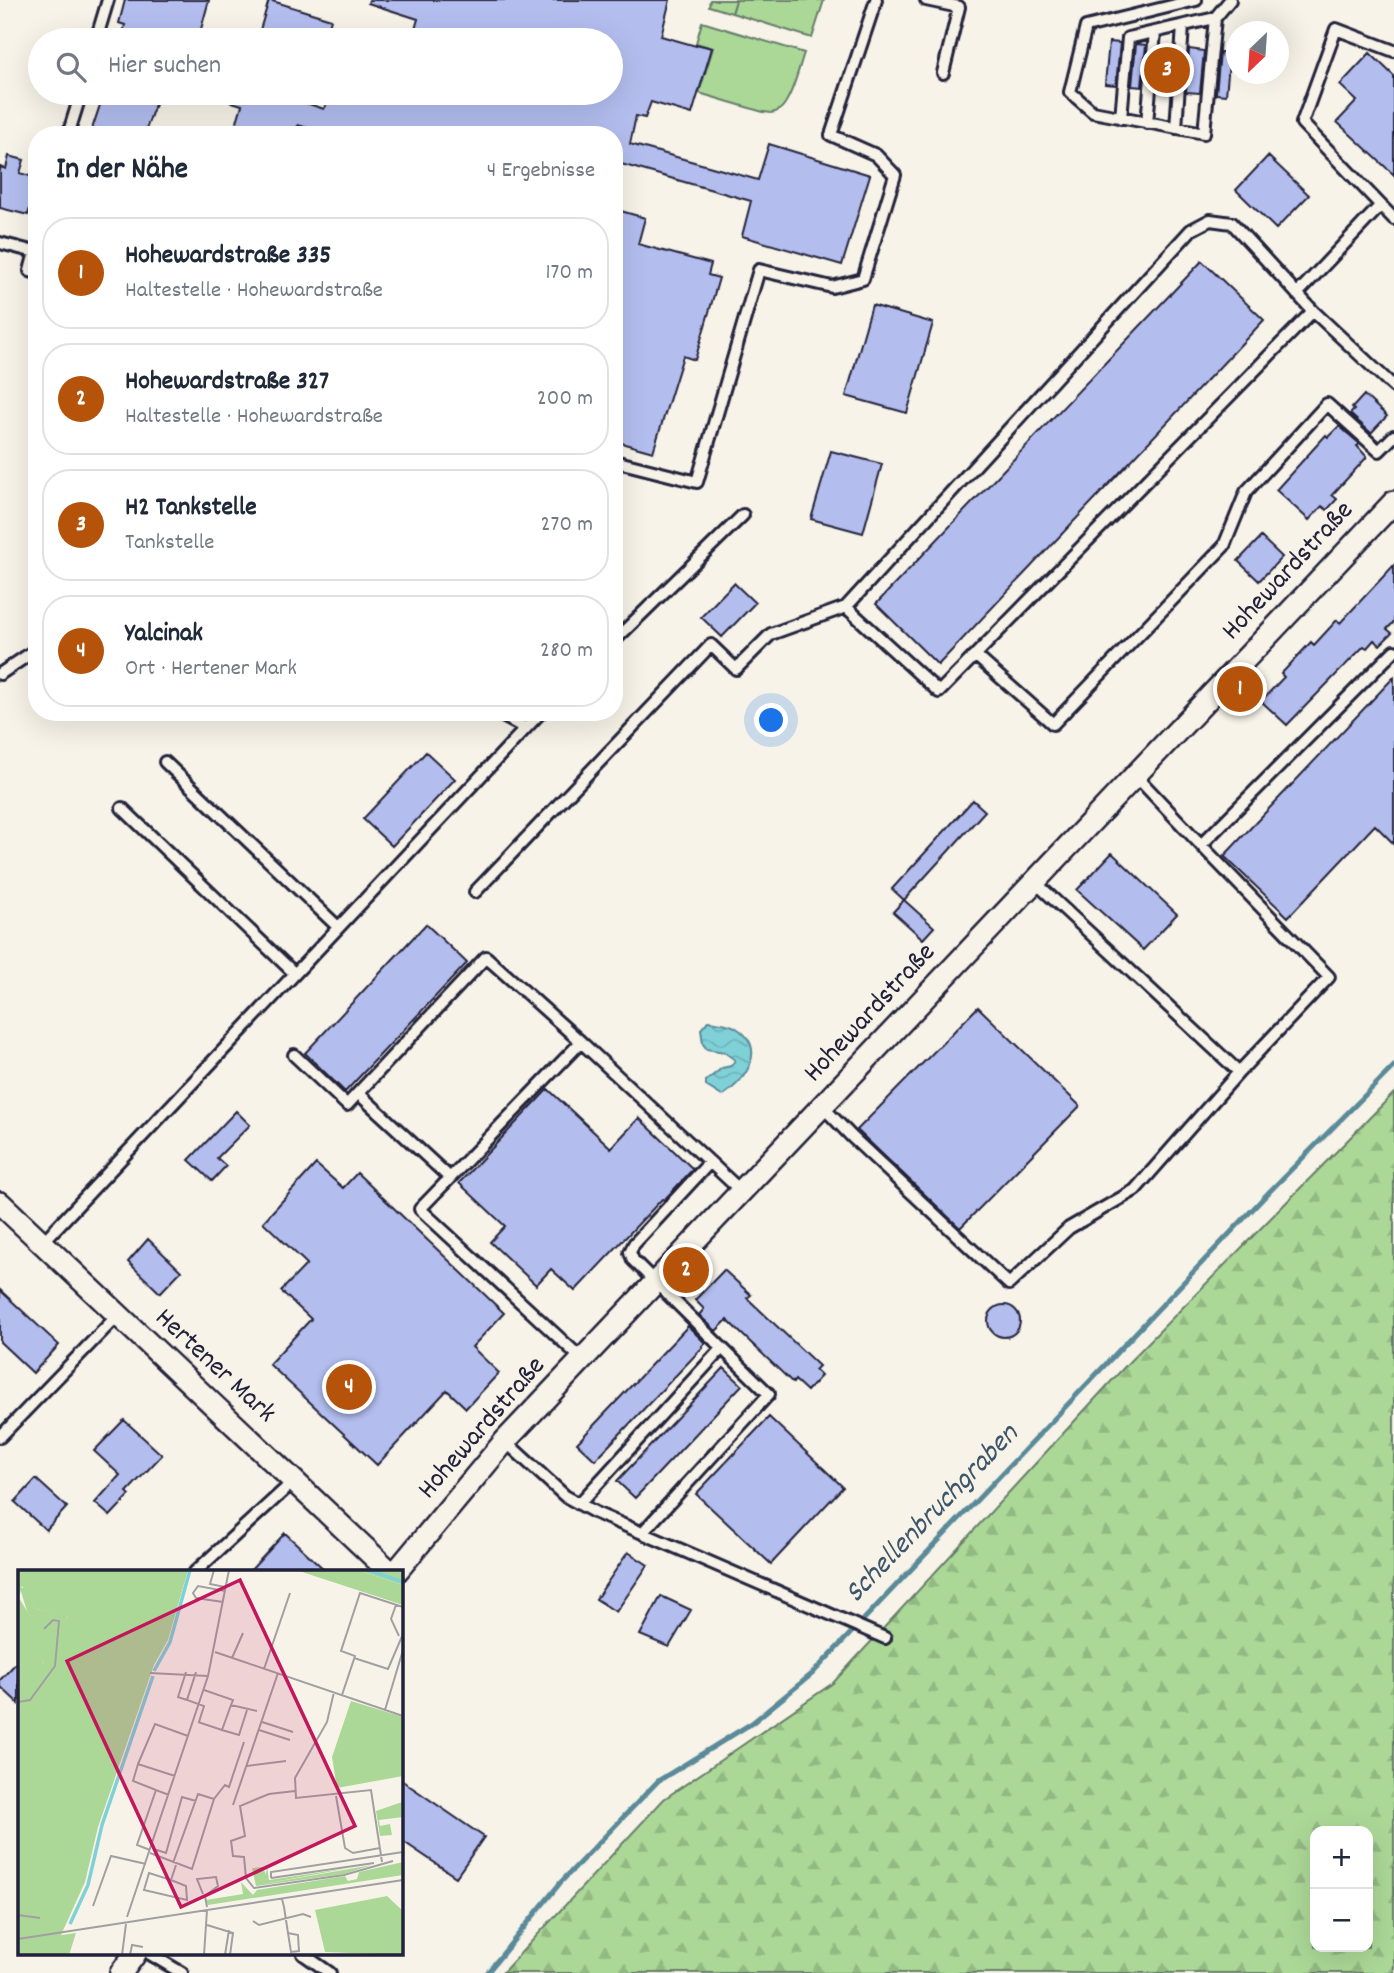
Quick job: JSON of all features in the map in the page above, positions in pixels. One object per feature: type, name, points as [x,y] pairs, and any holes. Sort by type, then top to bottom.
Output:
[{"type":"street","name":"Hohewardstraße","points":[[398,1570],[505,1441],[1394,502]]},
{"type":"street","name":"Hertener Mark","points":[[0,1203],[388,1570]]},
{"type":"street","points":[[121,1973],[134,1955]]},
{"type":"lane","points":[[100,28],[108,0]]},
{"type":"lane","points":[[623,463],[696,482],[759,270],[832,287],[863,279],[895,175],[876,155],[831,135],[876,0]]},
{"type":"lane","points":[[926,0],[960,7],[943,73]]},
{"type":"lane","points":[[1196,0],[1086,27],[1070,92],[1093,112],[1204,133],[1214,18]]},
{"type":"lane","points":[[1121,118],[1128,38],[1214,18],[1230,0]]},
{"type":"lane","points":[[1175,128],[1183,26]]},
{"type":"lane","points":[[1394,51],[1336,29],[1303,123],[1394,219]]},
{"type":"lane","points":[[1147,122],[1155,32]]},
{"type":"lane","points":[[71,126],[77,105]]},
{"type":"lane","points":[[1297,294],[1380,206]]},
{"type":"lane","points":[[475,892],[711,645],[737,668],[771,634],[846,607],[1191,230],[1210,220],[1232,223],[1313,311],[1394,387]]},
{"type":"lane","points":[[0,243],[28,248]]},
{"type":"lane","points":[[846,607],[939,692],[1313,311]]},
{"type":"lane","points":[[975,655],[1053,724],[1224,546],[1246,492],[1327,404],[1379,451],[1394,436]]},
{"type":"lane","points":[[623,632],[743,515]]},
{"type":"lane","points":[[1201,845],[1394,651]]},
{"type":"lane","points":[[0,674],[28,655]]},
{"type":"lane","points":[[514,721],[526,727]]},
{"type":"lane","points":[[42,1243],[532,721]]},
{"type":"lane","points":[[165,762],[338,927]]},
{"type":"lane","points":[[822,1107],[1009,1284],[1069,1228],[1135,1191],[1239,1072],[1329,977],[1135,775]]},
{"type":"lane","points":[[122,808],[295,973]]},
{"type":"lane","points":[[1034,881],[1239,1072]]},
{"type":"lane","points":[[294,1055],[347,1105],[486,957],[742,1192]]},
{"type":"lane","points":[[581,1042],[420,1209],[582,1359]]},
{"type":"lane","points":[[358,1094],[450,1178]]},
{"type":"lane","points":[[643,1532],[769,1394],[633,1260],[630,1252],[634,1244],[710,1162]]},
{"type":"lane","points":[[0,1437],[118,1315]]},
{"type":"lane","points":[[579,1504],[722,1348]]},
{"type":"lane","points":[[505,1441],[565,1496],[596,1513],[885,1638]]},
{"type":"lane","points":[[197,1570],[293,1481]]},
{"type":"lane","points":[[152,1955],[182,1973]]},
{"type":"lane","points":[[304,1955],[330,1973]]},
{"type":"green space","points":[[710,0],[736,0],[732,13],[709,6]]},
{"type":"green space","points":[[736,0],[824,0],[812,38],[732,13]]},
{"type":"green space","points":[[702,22],[804,53],[791,92],[779,110],[773,113],[763,112],[699,93],[713,48],[696,43]]},
{"type":"green space","points":[[1394,1093],[1394,1973],[502,1973],[664,1799],[833,1683],[1130,1361]]},
{"type":"water","points":[[708,1021],[735,1027],[751,1044],[752,1054],[746,1073],[722,1096],[706,1086],[706,1081],[722,1068],[731,1066],[735,1060],[724,1052],[707,1049],[703,1044],[701,1029]]},
{"type":"building","points":[[125,0],[209,0],[201,28],[124,28],[125,25],[119,23]]},
{"type":"building","points":[[269,0],[331,19],[328,28],[261,28]]},
{"type":"building","points":[[369,0],[670,0],[661,36],[712,48],[692,114],[651,102],[645,118],[636,116],[630,144],[758,180],[769,144],[870,175],[842,265],[742,236],[751,201],[623,165],[623,126],[236,126],[242,105],[312,105],[324,109],[326,105],[623,105],[623,28],[415,28],[418,19],[368,3]]},
{"type":"building","points":[[1109,42],[1120,43],[1116,85],[1105,84]]},
{"type":"building","points":[[1136,44],[1146,45],[1142,87],[1132,86]]},
{"type":"building","points":[[1162,47],[1174,48],[1171,90],[1158,89]]},
{"type":"building","points":[[1189,49],[1204,51],[1200,93],[1186,92]]},
{"type":"building","points":[[1220,52],[1226,53],[1226,95],[1216,94]]},
{"type":"building","points":[[1370,53],[1394,76],[1394,175],[1337,122],[1357,101],[1340,85]]},
{"type":"building","points":[[100,105],[155,105],[147,126],[93,126]]},
{"type":"building","points":[[9,156],[24,160],[20,173],[28,175],[28,215],[0,208],[0,167],[6,169]]},
{"type":"building","points":[[1268,156],[1309,195],[1276,229],[1236,190]]},
{"type":"building","points":[[623,212],[645,218],[638,244],[711,264],[708,275],[719,278],[695,360],[683,356],[653,452],[623,444]]},
{"type":"building","points":[[1202,261],[1264,320],[938,665],[876,604]]},
{"type":"building","points":[[872,305],[933,323],[907,413],[846,396]]},
{"type":"building","points":[[1364,395],[1387,416],[1371,433],[1350,414]]},
{"type":"building","points":[[1339,426],[1360,444],[1357,446],[1367,457],[1332,495],[1337,499],[1327,510],[1322,506],[1309,520],[1276,490],[1326,435],[1328,437]]},
{"type":"building","points":[[831,451],[882,464],[863,533],[811,519]]},
{"type":"building","points":[[1261,537],[1282,557],[1259,581],[1238,561]]},
{"type":"building","points":[[1394,565],[1394,622],[1387,629],[1392,633],[1380,645],[1374,640],[1367,648],[1364,646],[1287,725],[1261,701],[1284,677],[1281,674],[1311,642],[1314,645],[1337,620],[1340,623]]},
{"type":"building","points":[[734,583],[755,603],[722,637],[701,617]]},
{"type":"building","points":[[1394,677],[1394,844],[1375,825],[1288,917],[1224,856]]},
{"type":"building","points":[[426,752],[455,779],[392,846],[363,819]]},
{"type":"building","points":[[973,800],[985,811],[904,900],[892,889]]},
{"type":"building","points":[[1112,853],[1177,914],[1143,950],[1077,890]]},
{"type":"building","points":[[904,900],[934,927],[923,939],[893,912]]},
{"type":"building","points":[[426,924],[467,963],[345,1092],[305,1053]]},
{"type":"building","points":[[978,1007],[1080,1106],[960,1228],[857,1130]]},
{"type":"building","points":[[548,1089],[611,1148],[639,1118],[693,1169],[575,1291],[551,1269],[536,1285],[490,1242],[505,1226],[459,1183]]},
{"type":"building","points":[[236,1111],[250,1125],[217,1158],[226,1166],[212,1181],[189,1160]]},
{"type":"building","points":[[316,1164],[343,1188],[357,1173],[504,1313],[472,1347],[499,1373],[466,1408],[447,1390],[377,1465],[269,1364],[311,1319],[281,1291],[307,1264],[263,1222]]},
{"type":"building","points":[[148,1239],[181,1271],[160,1293],[128,1262]]},
{"type":"building","points":[[724,1270],[751,1295],[747,1298],[819,1366],[815,1370],[821,1376],[807,1391],[795,1380],[793,1383],[727,1320],[716,1331],[699,1315],[704,1309],[695,1300]]},
{"type":"building","points":[[0,1290],[59,1345],[33,1373],[0,1342]]},
{"type":"building","points":[[1004,1305],[1015,1310],[1020,1321],[1015,1332],[1004,1337],[993,1332],[988,1321],[993,1310]]},
{"type":"building","points":[[688,1326],[705,1343],[703,1347],[595,1460],[577,1443]]},
{"type":"building","points":[[724,1368],[742,1385],[635,1498],[617,1481]]},
{"type":"building","points":[[769,1417],[843,1487],[771,1564],[696,1494]]},
{"type":"building","points":[[124,1420],[162,1455],[127,1492],[130,1495],[110,1516],[95,1503],[120,1475],[94,1451]]},
{"type":"building","points":[[36,1479],[67,1507],[46,1530],[15,1502]]},
{"type":"building","points":[[285,1533],[325,1570],[251,1570]]},
{"type":"building","points":[[628,1552],[648,1565],[616,1612],[596,1599]]},
{"type":"building","points":[[661,1596],[691,1610],[669,1647],[640,1635]]},
{"type":"building","points":[[18,1661],[18,1703],[0,1686],[0,1680]]},
{"type":"building","points":[[402,1781],[484,1837],[456,1877],[402,1841]]},
{"type":"waterway","name":"Schellenbruchgraben","points":[[487,1973],[561,1882],[658,1781],[752,1723],[812,1674],[1270,1191],[1394,1066]]},
{"type":"place","name":"H2 Tankstelle","points":[[1167,70]]},
{"type":"place","name":"Hohewardstraße 335","points":[[1240,689]]},
{"type":"place","name":"Hohewardstraße 327","points":[[686,1270]]},
{"type":"place","name":"Yalcinak","points":[[349,1387]]}]
